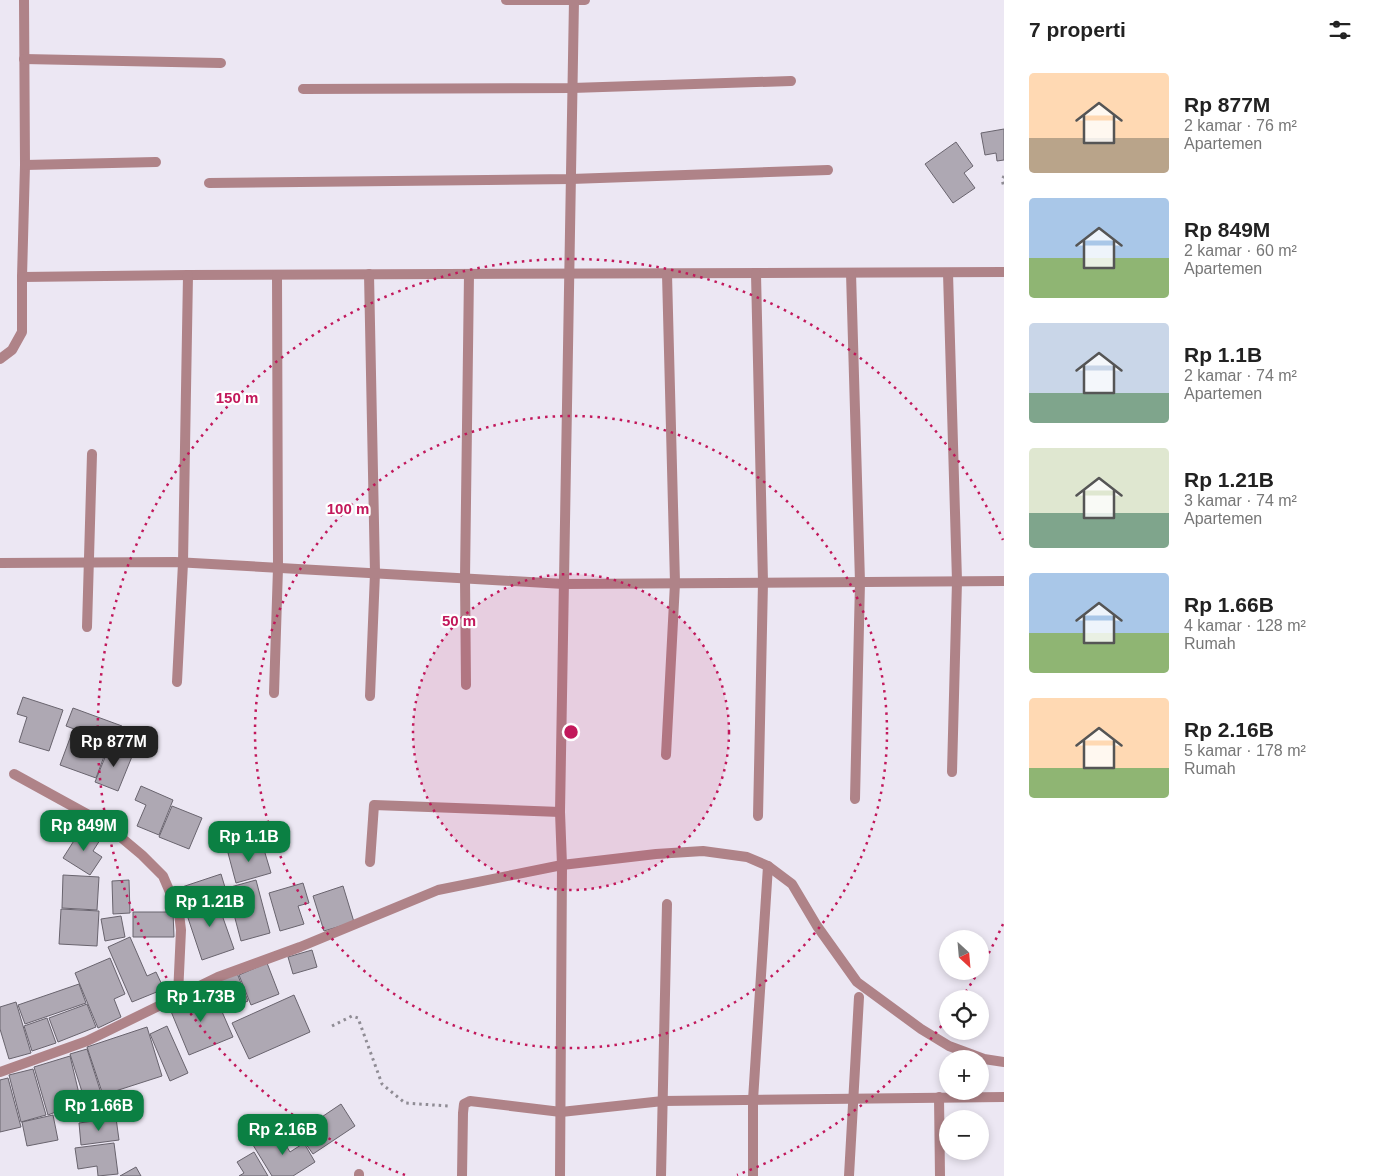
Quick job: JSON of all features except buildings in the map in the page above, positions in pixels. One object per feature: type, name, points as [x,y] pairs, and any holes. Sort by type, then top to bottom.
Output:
[{"type":"street","points":[[0,359],[12,350],[22,332],[25,165],[24,0]]},
{"type":"street","points":[[506,0],[585,0]]},
{"type":"street","points":[[560,1176],[562,865],[560,812],[574,0]]},
{"type":"street","points":[[24,59],[221,63]]},
{"type":"street","points":[[303,89],[572,88],[791,81]]},
{"type":"street","points":[[25,165],[156,162]]},
{"type":"street","points":[[209,183],[571,179],[828,170]]},
{"type":"street","points":[[22,277],[188,274],[1004,272]]},
{"type":"street","points":[[851,273],[860,582],[855,799]]},
{"type":"street","points":[[948,273],[957,581],[952,772]]},
{"type":"street","points":[[176,682],[183,563],[188,274]]},
{"type":"street","points":[[369,274],[375,573],[370,696]]},
{"type":"street","points":[[466,685],[469,274]]},
{"type":"street","points":[[666,755],[675,583],[668,274]]},
{"type":"street","points":[[756,274],[763,582],[758,816]]},
{"type":"street","points":[[274,693],[278,568],[277,275]]},
{"type":"street","points":[[87,627],[92,454]]},
{"type":"street","points":[[0,563],[183,563],[564,584],[1004,581]]},
{"type":"street","points":[[14,774],[105,824],[142,855],[163,876],[179,913],[181,930],[178,995]]},
{"type":"street","points":[[370,862],[374,805],[560,812]]},
{"type":"street","points":[[0,1072],[87,1040],[218,976],[300,947],[438,890],[562,865],[656,854],[703,851],[747,857],[768,866],[792,884],[817,926],[858,982],[921,1029],[949,1046],[984,1058],[1004,1062]]},
{"type":"street","points":[[753,1176],[754,1100],[768,866]]},
{"type":"street","points":[[661,1176],[667,904]]},
{"type":"street","points":[[848,1176],[860,997]]},
{"type":"street","points":[[989,1097],[1004,1097]]},
{"type":"street","points":[[462,1176],[464,1104],[470,1101],[561,1112],[663,1101],[939,1098]]},
{"type":"street","points":[[939,1100],[940,1176]]},
{"type":"path","points":[[1004,176],[1002,180],[1004,188]]},
{"type":"path","points":[[332,1026],[352,1016],[358,1018],[382,1084],[405,1103],[464,1107]]}]
